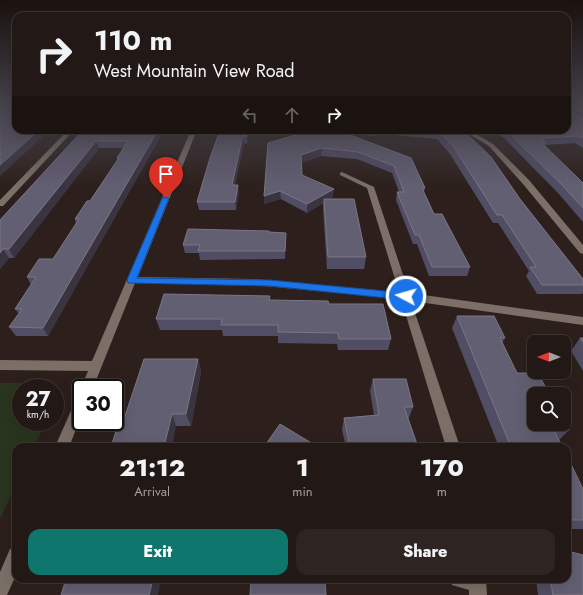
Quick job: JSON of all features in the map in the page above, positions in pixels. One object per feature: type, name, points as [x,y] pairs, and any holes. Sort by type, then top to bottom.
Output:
[{"type":"street","points":[[0,204],[67,134]]},
{"type":"street","points":[[91,379],[192,134]]},
{"type":"street","points":[[472,134],[491,145],[526,182],[583,251]]},
{"type":"street","points":[[342,174],[370,187],[452,443]]},
{"type":"street","points":[[132,280],[270,283],[406,296],[583,321]]},
{"type":"street","points":[[0,365],[96,366]]},
{"type":"street","points":[[64,443],[72,423]]},
{"type":"street","points":[[0,592],[12,564]]},
{"type":"green space","points":[[0,383],[12,383],[12,431],[42,431],[36,443],[12,443],[12,494],[0,519]]},
{"type":"building","points":[[0,132],[12,132],[12,134],[35,134],[0,165]]},
{"type":"building","points":[[571,132],[583,132],[583,138],[579,136],[540,138],[546,143],[542,143],[583,183],[583,208],[510,134],[571,134]]},
{"type":"building","points":[[79,134],[156,134],[43,328],[9,327],[22,309],[15,309],[36,277],[27,277],[39,259],[53,259],[79,219],[75,219],[87,201],[90,201],[119,158],[117,158],[128,141],[96,141],[9,249],[3,249],[0,253],[0,220]]},
{"type":"building","points":[[219,134],[246,134],[246,137],[243,135],[232,185],[238,185],[235,202],[197,202]]},
{"type":"building","points":[[298,134],[348,134],[411,158],[425,188],[422,188],[434,214],[442,214],[470,267],[432,267],[419,235],[415,235],[397,192],[404,192],[394,166],[358,152],[322,148],[301,155],[302,175],[334,189],[307,204],[280,191],[264,196],[268,143]]},
{"type":"building","points":[[441,134],[467,134],[491,157],[520,199],[583,279],[583,285],[542,285],[530,267],[536,267],[502,215],[497,215],[453,146]]},
{"type":"building","points":[[324,199],[354,199],[366,257],[328,257]]},
{"type":"building","points":[[188,229],[269,231],[286,233],[285,251],[198,251],[200,245],[183,245]]},
{"type":"building","points":[[164,294],[270,296],[269,300],[328,301],[329,304],[383,304],[391,339],[339,339],[338,333],[278,332],[278,325],[221,325],[222,319],[156,319]]},
{"type":"building","points":[[457,316],[494,316],[505,338],[500,338],[517,373],[527,373],[527,379],[541,379],[545,387],[527,387],[527,431],[554,431],[560,443],[509,443]]},
{"type":"building","points":[[144,359],[198,359],[186,414],[172,414],[165,443],[112,443],[116,431],[124,431],[124,419]]},
{"type":"building","points":[[373,379],[406,379],[413,407],[404,407],[417,443],[349,443],[344,418],[379,415]]},
{"type":"building","points":[[280,424],[311,443],[267,443]]},
{"type":"building","points":[[571,464],[583,489],[583,520],[571,520]]},
{"type":"building","points":[[571,552],[583,555],[583,595],[553,595],[551,583],[571,583]]},
{"type":"building","points":[[65,583],[152,583],[149,595],[61,595]]},
{"type":"building","points":[[251,583],[325,583],[326,595],[250,595]]},
{"type":"route","points":[[166,198],[132,280],[245,281],[406,296]]}]
